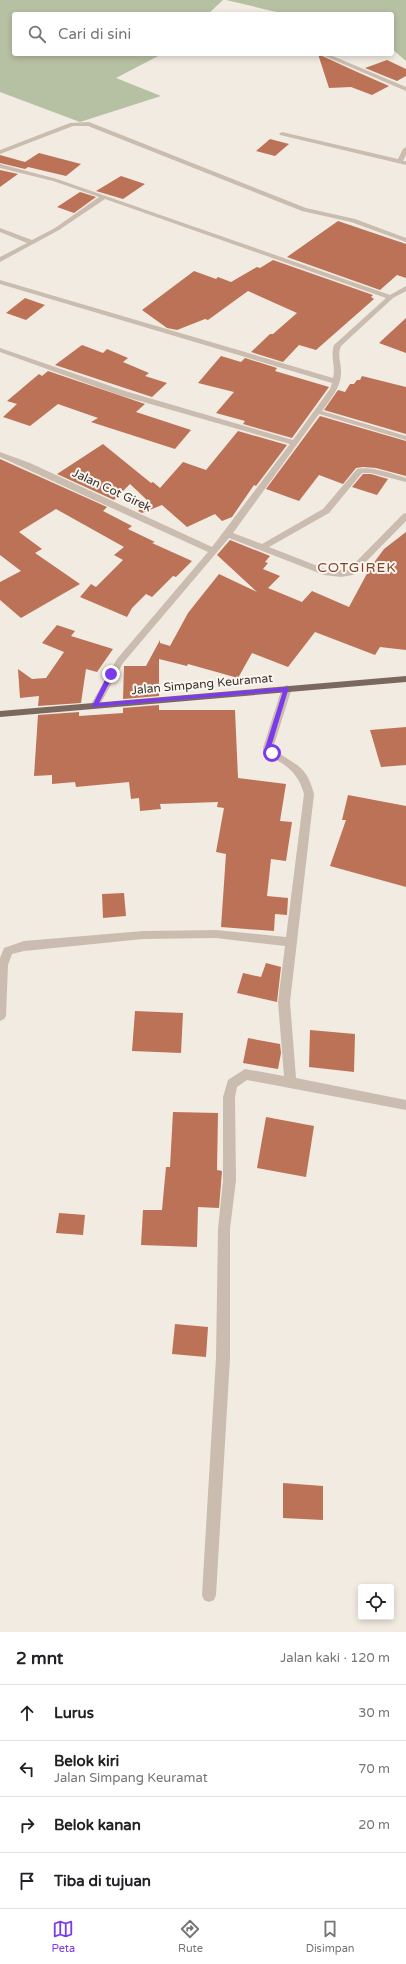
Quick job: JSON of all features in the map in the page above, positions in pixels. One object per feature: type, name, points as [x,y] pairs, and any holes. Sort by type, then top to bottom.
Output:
[{"type":"main road","name":"Jalan Simpang Keuramat","points":[[0,714],[287,688],[406,679]]},
{"type":"street","points":[[328,56],[406,89]]},
{"type":"street","points":[[0,152],[72,124],[89,124],[304,210],[353,220],[406,240]]},
{"type":"street","points":[[282,134],[403,162],[406,149]]},
{"type":"street","points":[[0,166],[55,180],[392,297]]},
{"type":"street","points":[[0,260],[64,225],[104,197]]},
{"type":"street","points":[[0,230],[33,243]]},
{"type":"street","points":[[0,282],[337,382]]},
{"type":"street","points":[[95,706],[120,661],[228,534],[294,443],[319,412],[337,382],[338,373],[335,352],[338,345],[392,297],[406,288]]},
{"type":"street","points":[[0,350],[122,393],[294,443]]},
{"type":"street","points":[[319,412],[406,438]]},
{"type":"street","name":"Jalan Cot Girek","points":[[0,454],[27,464],[214,551]]},
{"type":"street","points":[[263,547],[326,511],[360,471],[371,471],[406,480]]},
{"type":"street","points":[[228,534],[327,573],[341,574],[350,573],[406,516]]},
{"type":"street","points":[[287,688],[268,748],[295,766],[302,773],[307,784],[309,794],[290,942],[284,1002],[290,1082]]},
{"type":"street","points":[[0,1016],[3,965],[8,950],[24,946],[143,935],[216,934],[290,942]]},
{"type":"street","points":[[209,1595],[223,1358],[224,1230],[227,1215],[229,1183],[229,1097],[232,1084],[245,1074],[406,1105]]},
{"type":"green space","points":[[0,0],[223,0],[210,12],[12,12],[12,56],[158,56],[116,78],[161,96],[80,122],[0,92]]},
{"type":"green space","points":[[226,0],[406,0],[406,61],[394,51],[394,12],[277,12]]},
{"type":"building","points":[[319,56],[322,56],[389,86],[372,95],[351,87],[329,88]]},
{"type":"building","points":[[387,60],[406,69],[406,76],[397,81],[365,68]]},
{"type":"building","points":[[270,139],[289,144],[275,156],[256,151]]},
{"type":"building","points":[[39,153],[81,164],[66,176],[28,167],[25,169],[0,163],[0,155],[25,162]]},
{"type":"building","points":[[0,170],[18,174],[0,187]]},
{"type":"building","points":[[121,176],[145,184],[123,199],[96,191]]},
{"type":"building","points":[[80,192],[96,197],[74,213],[57,207]]},
{"type":"building","points":[[338,221],[406,244],[406,278],[397,275],[380,290],[287,257]]},
{"type":"building","points":[[273,260],[373,295],[371,297],[374,299],[316,350],[299,345],[283,362],[251,352],[270,334],[273,334],[297,313],[248,291],[208,320],[205,319],[177,330],[167,328],[142,310],[194,271],[216,279],[218,277],[231,282],[257,267],[260,268]]},
{"type":"building","points":[[25,298],[45,305],[26,320],[6,313]]},
{"type":"building","points":[[406,318],[406,353],[379,343]]},
{"type":"building","points":[[82,345],[103,353],[107,349],[128,358],[123,362],[149,373],[145,376],[167,383],[152,397],[55,365]]},
{"type":"building","points":[[221,356],[241,362],[245,358],[277,368],[275,371],[329,387],[292,438],[243,424],[245,421],[216,413],[234,392],[198,383]]},
{"type":"building","points":[[48,371],[145,404],[136,412],[191,430],[175,449],[91,422],[98,418],[58,404],[30,426],[3,417],[17,404],[7,401],[39,374],[42,376]]},
{"type":"building","points":[[362,376],[406,387],[406,434],[324,410],[338,390],[345,392],[350,384],[354,384],[357,380],[360,380]]},
{"type":"building","points":[[320,416],[406,441],[406,476],[376,468],[363,467],[356,468],[343,484],[319,475],[299,501],[266,489]]},
{"type":"building","points":[[238,431],[287,445],[256,486],[254,485],[232,517],[222,521],[215,514],[187,527],[162,505],[142,513],[138,511],[148,501],[130,484],[114,500],[57,474],[103,444],[151,483],[153,482],[160,488],[183,462],[206,470]]},
{"type":"building","points":[[0,459],[107,507],[103,511],[132,526],[128,529],[155,542],[152,543],[192,561],[176,577],[173,576],[152,597],[146,594],[132,608],[127,617],[80,597],[91,584],[96,587],[123,560],[114,555],[124,547],[56,509],[19,532],[42,549],[35,553],[80,584],[21,618],[0,600],[0,582],[21,571],[0,555]]},
{"type":"building","points":[[363,474],[371,474],[388,479],[377,495],[352,487]]},
{"type":"building","points":[[406,532],[406,650],[380,647],[375,655],[315,632],[288,667],[252,653],[238,678],[188,664],[187,666],[159,659],[159,696],[123,699],[124,666],[146,666],[160,640],[160,643],[170,646],[188,613],[219,574],[257,592],[217,555],[230,540],[270,556],[265,562],[268,563],[263,569],[280,576],[268,588],[302,602],[312,591],[349,607],[370,568],[384,549]]},
{"type":"building","points":[[57,625],[75,631],[71,636],[113,649],[97,672],[86,669],[81,703],[38,706],[39,696],[20,698],[18,669],[32,679],[46,678],[64,652],[42,643]]},
{"type":"building","points":[[159,705],[159,710],[235,710],[238,778],[286,784],[280,821],[292,822],[286,861],[271,859],[267,896],[288,898],[287,915],[275,914],[274,931],[221,927],[226,854],[216,852],[224,808],[217,807],[218,802],[160,804],[161,809],[140,811],[139,798],[131,799],[129,782],[76,787],[75,782],[52,784],[52,775],[34,776],[38,715],[79,712],[79,716],[123,713],[123,708]]},
{"type":"building","points":[[406,727],[406,765],[381,767],[370,730]]},
{"type":"building","points":[[348,795],[406,806],[406,887],[330,866],[346,820],[342,820]]},
{"type":"building","points":[[124,893],[126,916],[103,918],[102,894]]},
{"type":"building","points":[[266,963],[281,967],[277,1002],[237,993],[243,973],[261,977]]},
{"type":"building","points":[[135,1011],[183,1013],[181,1053],[132,1051]]},
{"type":"building","points":[[310,1030],[355,1034],[354,1072],[309,1067]]},
{"type":"building","points":[[248,1038],[280,1044],[281,1053],[278,1069],[243,1063]]},
{"type":"building","points":[[173,1112],[218,1113],[217,1170],[222,1171],[219,1208],[198,1207],[197,1247],[141,1245],[143,1210],[162,1210],[166,1167],[170,1167]]},
{"type":"building","points":[[266,1117],[314,1126],[306,1177],[257,1168]]},
{"type":"building","points":[[59,1213],[85,1215],[83,1235],[56,1233]]},
{"type":"building","points":[[175,1324],[208,1327],[206,1357],[172,1354]]},
{"type":"building","points":[[283,1483],[323,1486],[323,1520],[283,1518]]},
{"type":"district","name":"COTGIREK","points":[[357,567]]},
{"type":"route","points":[[111,674],[95,706],[287,688],[271,734],[268,748],[272,753]]}]
